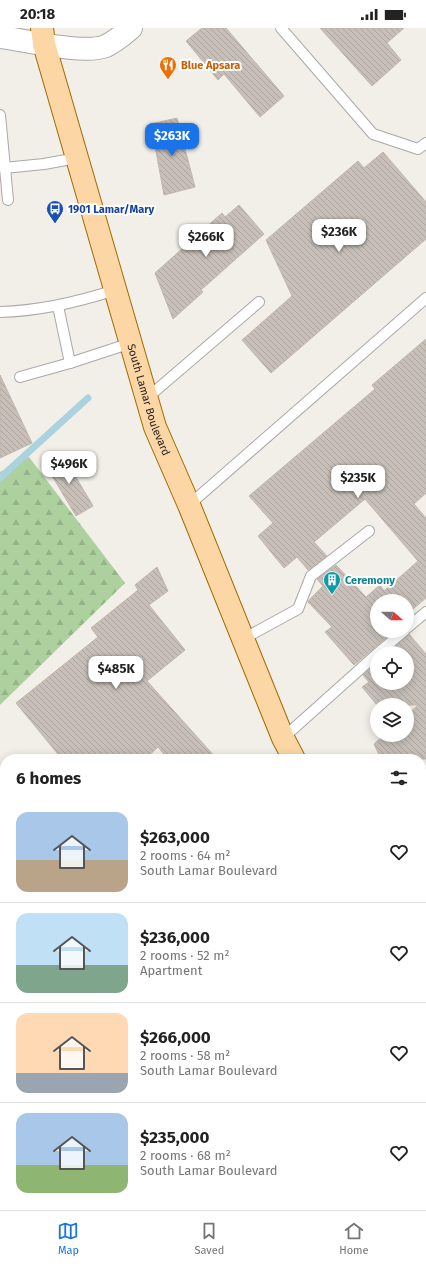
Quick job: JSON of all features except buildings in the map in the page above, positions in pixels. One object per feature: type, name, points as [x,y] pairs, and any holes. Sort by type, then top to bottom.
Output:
[{"type":"main road","name":"South Lamar Boulevard","points":[[43,36],[155,427],[189,505],[292,754]]},
{"type":"street","points":[[0,37],[43,36],[86,49],[105,46],[119,38],[131,28]]},
{"type":"lane","points":[[281,28],[373,134],[418,149],[426,143]]},
{"type":"lane","points":[[0,115],[8,200]]},
{"type":"lane","points":[[4,168],[44,164],[77,158]]},
{"type":"lane","points":[[0,312],[58,306],[115,290]]},
{"type":"lane","points":[[189,505],[426,298]]},
{"type":"lane","points":[[147,398],[259,302]]},
{"type":"lane","points":[[58,306],[70,363]]},
{"type":"lane","points":[[20,377],[130,344]]},
{"type":"lane","points":[[243,639],[298,609],[311,576],[369,531]]},
{"type":"lane","points":[[414,622],[426,612]]},
{"type":"lane","points":[[386,646],[396,638]]},
{"type":"lane","points":[[284,738],[370,660]]},
{"type":"green space","points":[[29,457],[125,583],[0,705],[0,472]]},
{"type":"waterway","points":[[0,478],[88,398]]},
{"type":"place","name":"Blue Apsara","points":[[168,80]]},
{"type":"place","name":"1901 Lamar/Mary","points":[[55,224]]},
{"type":"place","name":"Ceremony","points":[[332,595]]}]
